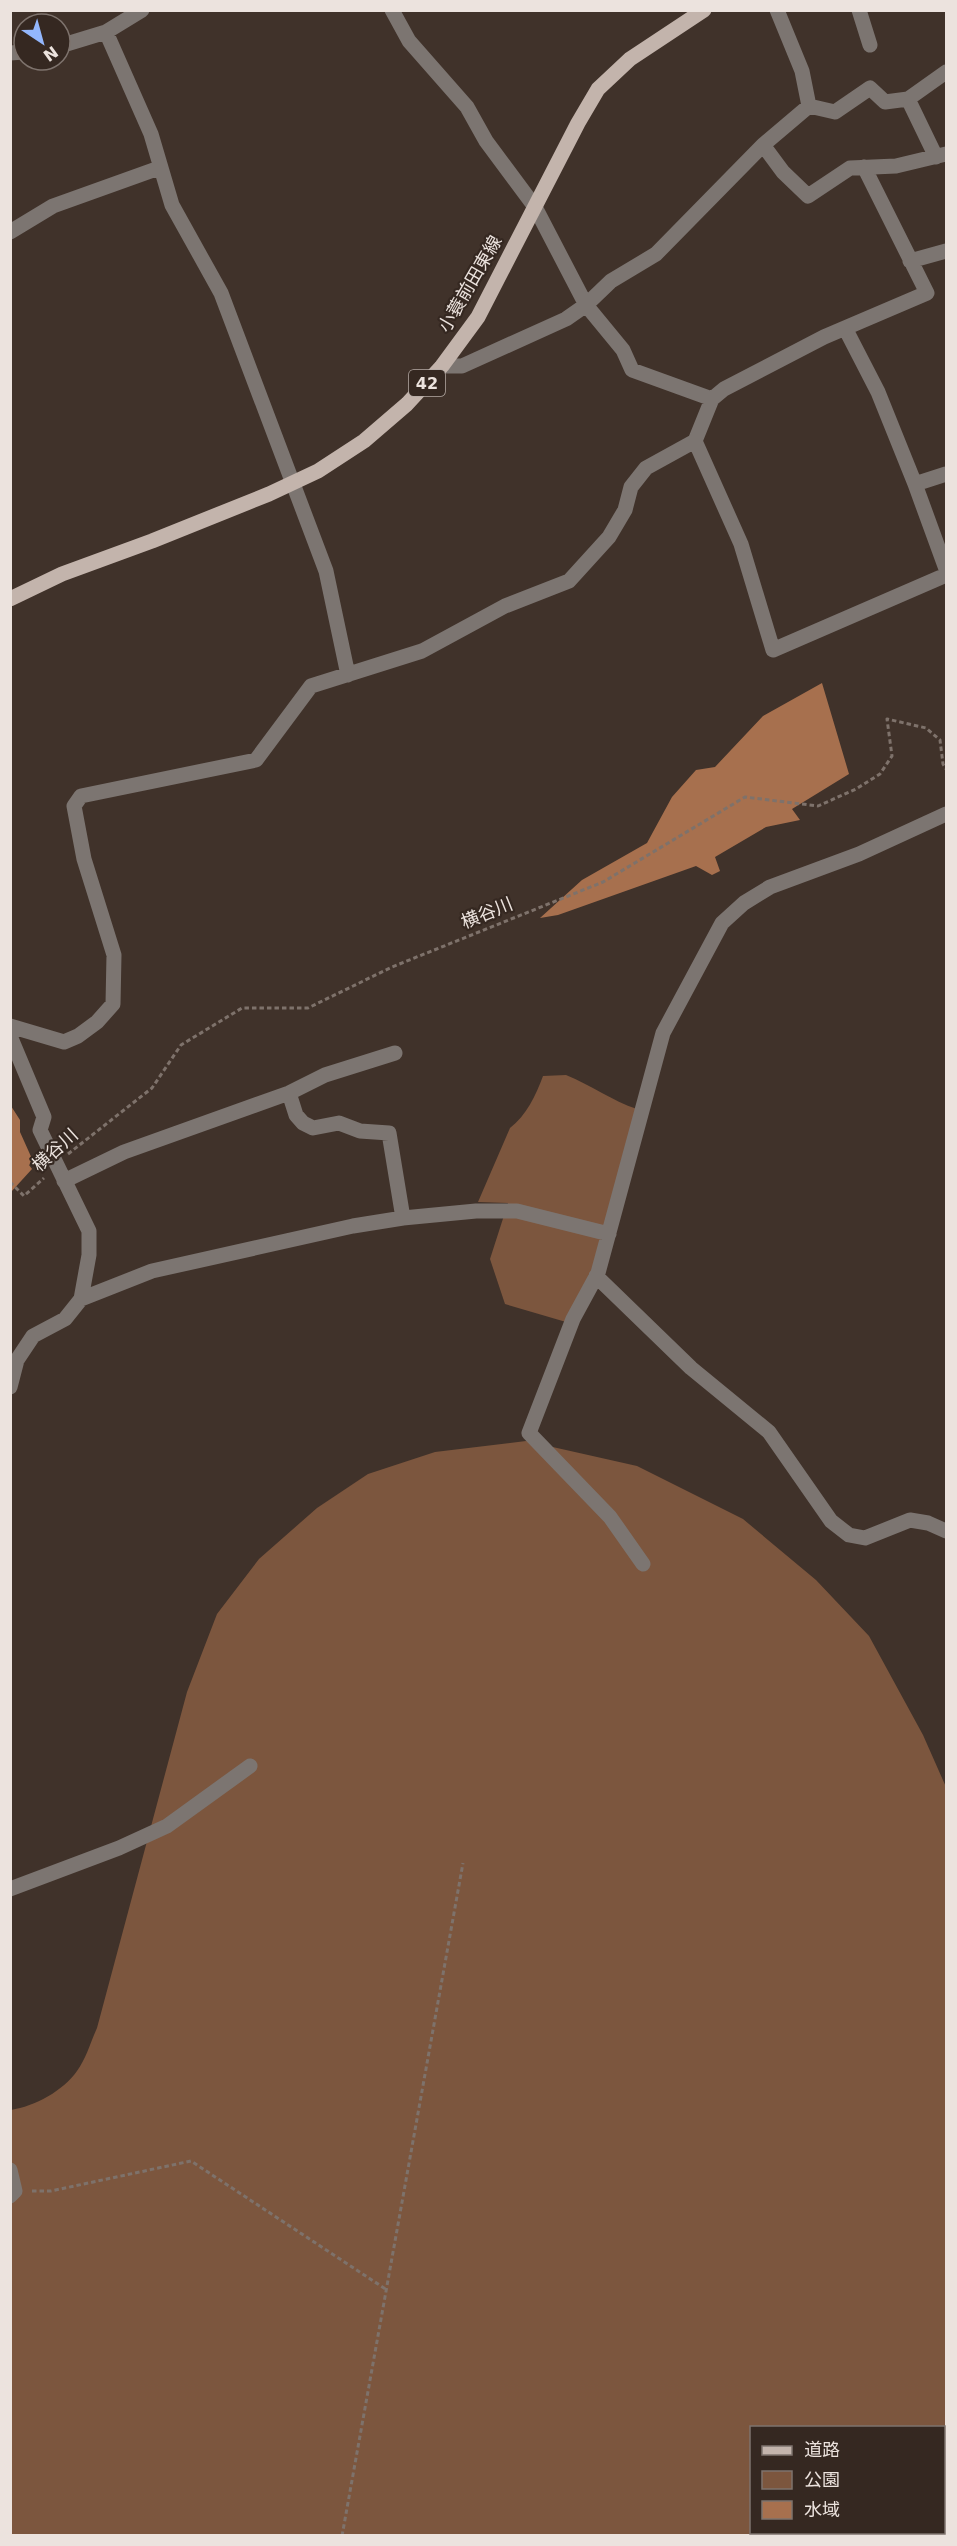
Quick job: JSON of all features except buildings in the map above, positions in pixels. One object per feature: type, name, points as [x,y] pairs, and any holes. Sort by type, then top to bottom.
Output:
[{"type":"main road","name":"小蓑前田東線","points":[[10,599],[62,574],[152,541],[291,484],[318,471],[364,441],[407,404],[442,366],[478,317],[578,123],[598,90],[630,59],[704,10]]},
{"type":"street","points":[[72,42],[106,32],[142,10]]},
{"type":"street","points":[[392,10],[409,41],[466,107],[486,141],[535,207],[586,305],[623,350],[632,370],[712,399]]},
{"type":"street","points":[[777,10],[802,71],[809,106]]},
{"type":"street","points":[[859,10],[870,45]]},
{"type":"street","points":[[106,32],[151,134],[159,168],[172,205],[221,293],[291,484],[326,571],[348,675]]},
{"type":"street","points":[[809,106],[835,112],[870,88],[885,102],[908,99],[946,72]]},
{"type":"street","points":[[763,145],[783,172],[808,196],[850,168],[896,166],[941,156],[908,99]]},
{"type":"street","points":[[442,366],[462,366],[566,319],[586,305],[611,281],[656,254],[763,145],[809,106]]},
{"type":"street","points":[[10,1026],[64,1041],[78,1036],[98,1022],[113,1004],[114,955],[84,859],[74,806],[81,796],[256,760],[311,686],[422,651],[505,606],[569,581],[609,537],[625,510],[631,487],[646,468],[695,441],[712,399],[724,389],[845,328],[927,293],[864,167]]},
{"type":"street","points":[[10,232],[53,206],[159,168]]},
{"type":"street","points":[[910,261],[946,251]]},
{"type":"street","points":[[845,328],[878,392],[946,569]]},
{"type":"street","points":[[695,441],[741,544],[773,650],[946,575]]},
{"type":"street","points":[[915,484],[946,474]]},
{"type":"street","points":[[643,1564],[610,1517],[529,1433],[573,1319],[597,1276],[663,1033],[722,923],[744,903],[770,887],[859,854],[946,814]]},
{"type":"street","points":[[10,1036],[44,1117],[40,1130],[88,1231],[89,1255],[81,1299],[65,1319],[33,1336],[17,1360],[10,1387]]},
{"type":"street","points":[[64,1181],[124,1152],[289,1093],[325,1075],[394,1053]]},
{"type":"street","points":[[289,1093],[296,1115],[303,1123],[313,1128],[339,1123],[360,1131],[389,1133],[403,1218]]},
{"type":"street","points":[[81,1299],[152,1271],[353,1226],[403,1218],[476,1211],[517,1211],[609,1234]]},
{"type":"street","points":[[597,1276],[691,1368],[769,1431],[831,1521],[849,1535],[865,1538],[910,1520],[928,1523],[946,1531]]},
{"type":"street","points":[[10,1889],[119,1848],[167,1826],[250,1766]]},
{"type":"street","points":[[10,2170],[13,2193]]},
{"type":"path","name":"横谷川","points":[[10,1182],[24,1196],[57,1165],[152,1088],[181,1045],[242,1008],[308,1008],[402,963],[603,882],[745,797],[818,806],[856,789],[880,774],[892,756],[887,719],[926,728],[940,740],[943,764],[946,769]]},
{"type":"path","points":[[342,2535],[462,1863]]},
{"type":"path","points":[[13,2193],[51,2192],[191,2161],[387,2290]]},
{"type":"green space","points":[[566,1075],[637,1109],[592,1273],[566,1322],[505,1304],[490,1259],[508,1203],[478,1202],[510,1128],[530,1105],[543,1076]]},
{"type":"green space","points":[[526,1441],[637,1466],[743,1519],[816,1580],[869,1636],[923,1735],[946,1787],[946,2535],[11,2536],[11,2110],[39,2101],[64,2085],[77,2071],[88,2050],[97,2028],[187,1692],[217,1614],[259,1559],[317,1508],[368,1474],[435,1452]]},
{"type":"water","points":[[822,683],[849,774],[792,809],[800,820],[766,827],[715,857],[720,871],[712,875],[696,866],[558,915],[540,918],[582,880],[647,843],[672,797],[696,770],[715,767],[763,716]]},
{"type":"water","points":[[11,1106],[20,1120],[20,1132],[33,1161],[29,1165],[32,1169],[11,1192]]}]
